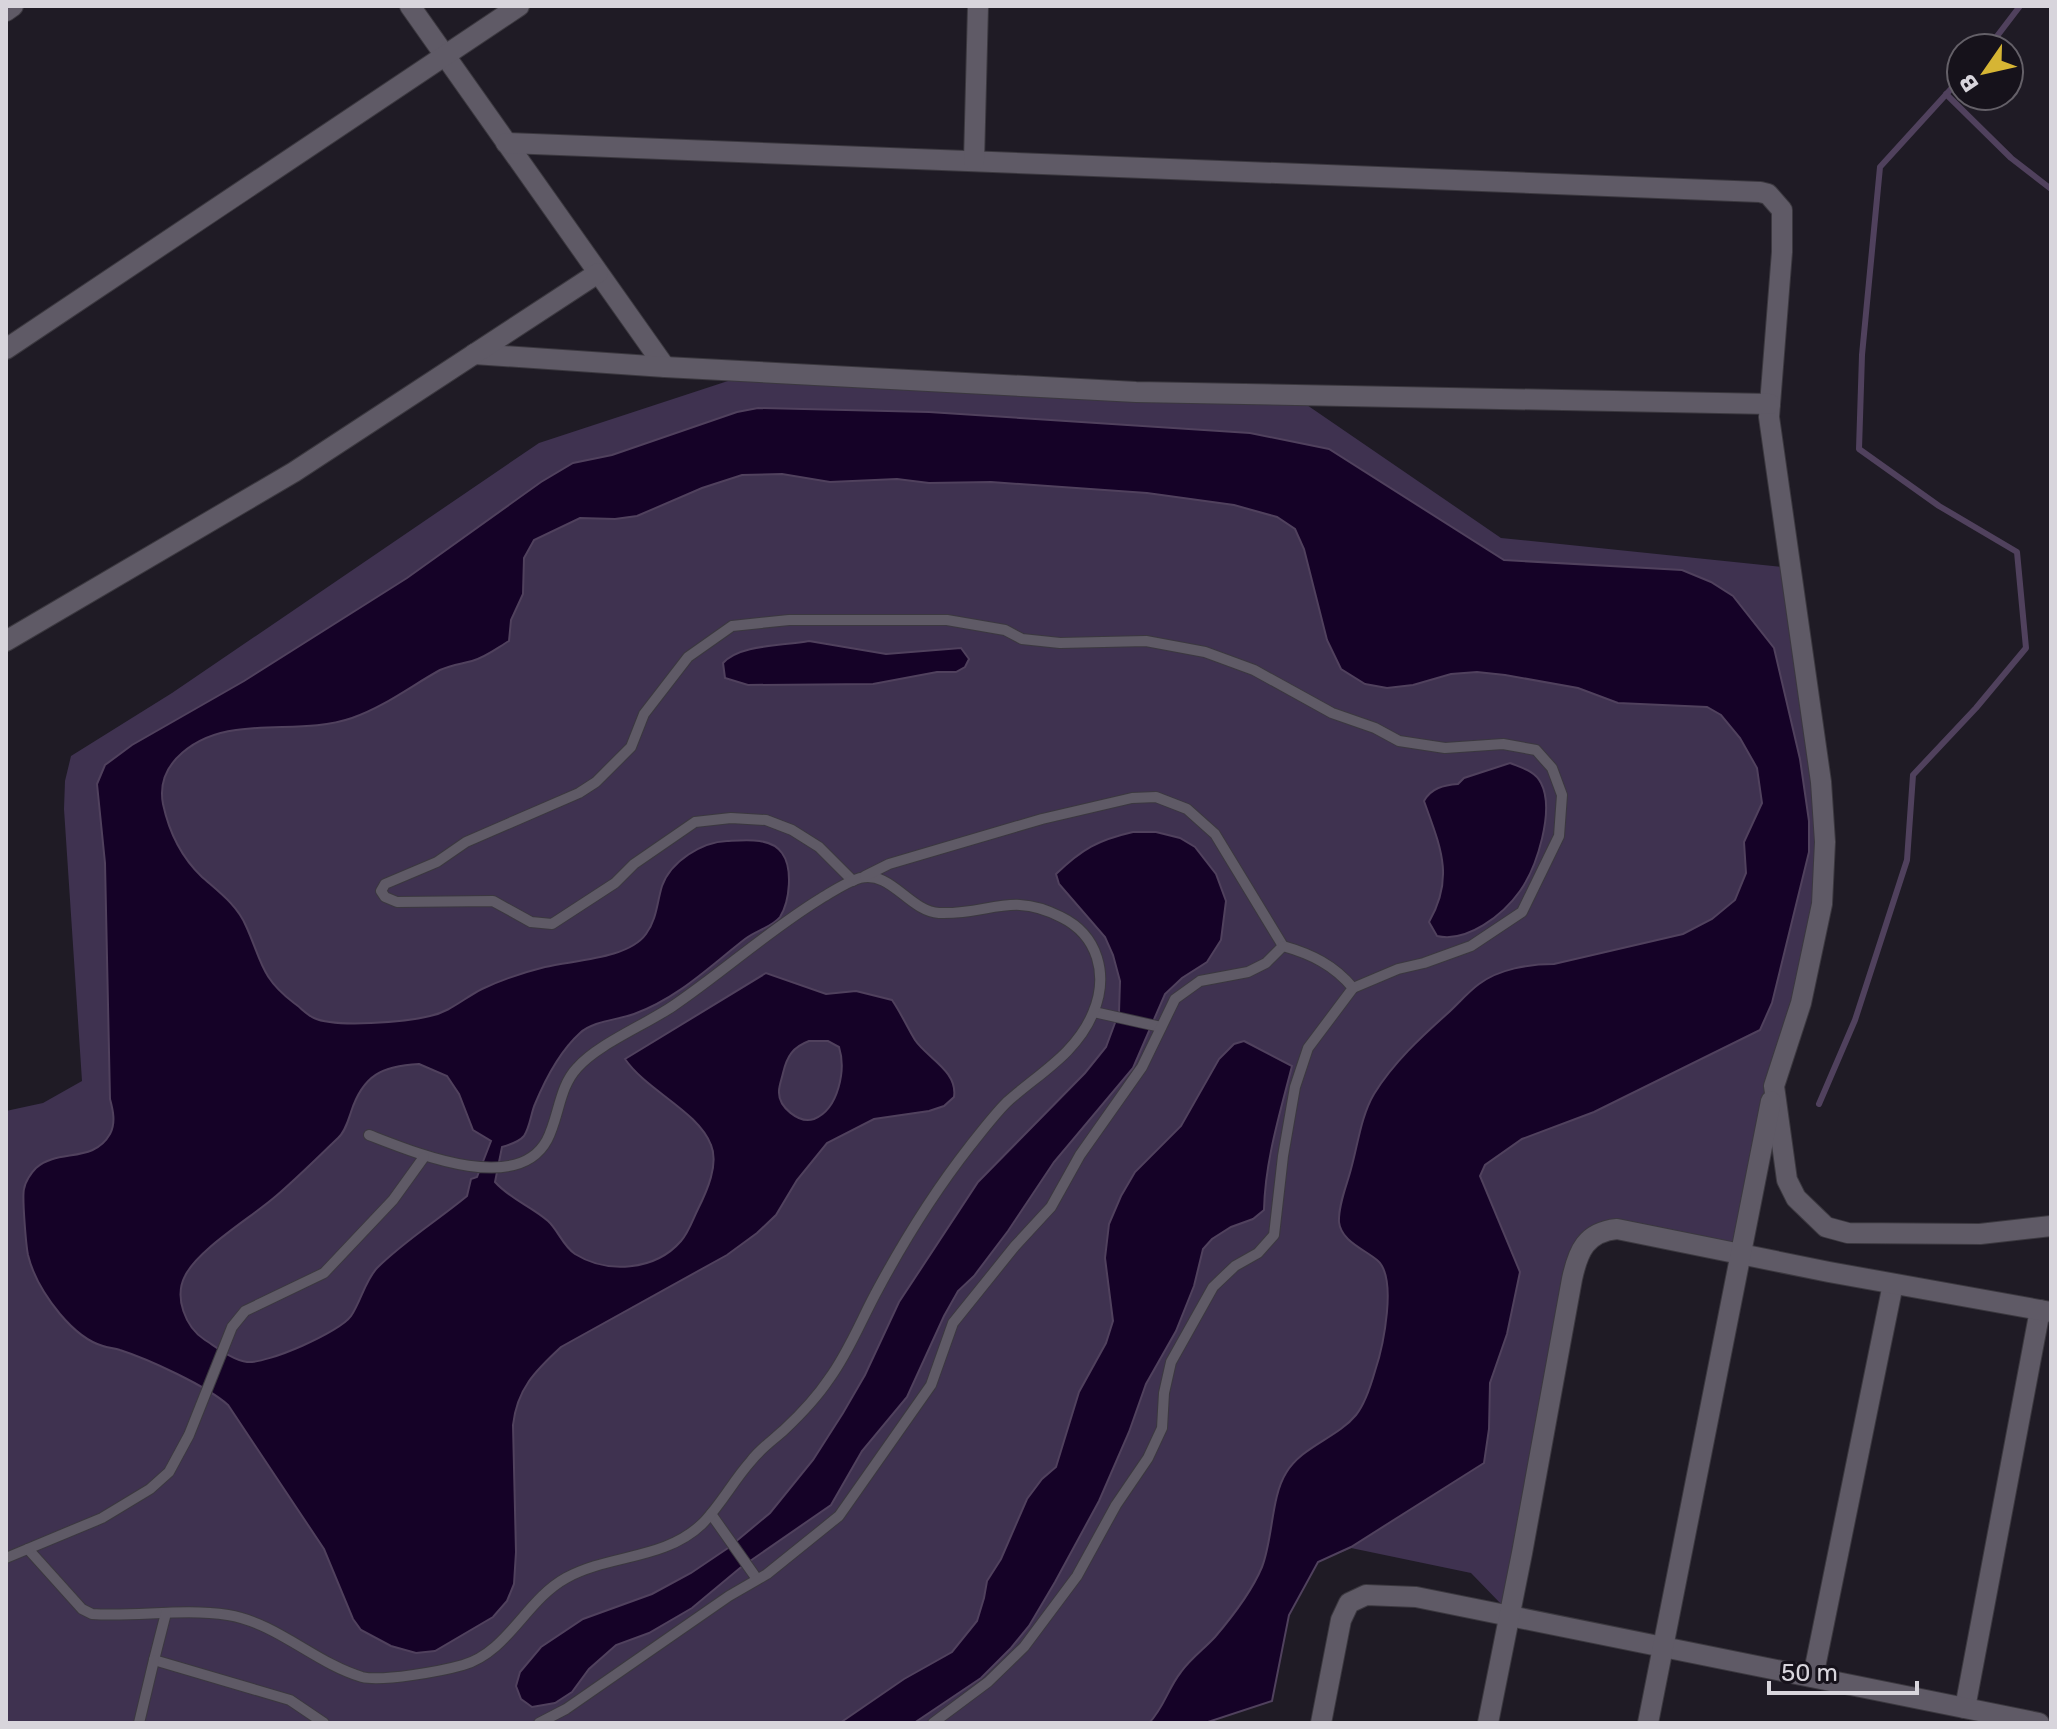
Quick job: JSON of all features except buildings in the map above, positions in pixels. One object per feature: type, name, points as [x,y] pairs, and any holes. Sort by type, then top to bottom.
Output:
[{"type":"street","points":[[6,11],[13,6]]},
{"type":"street","points":[[410,6],[665,367]]},
{"type":"street","points":[[6,349],[519,6]]},
{"type":"street","points":[[974,161],[978,6]]},
{"type":"street","points":[[506,143],[1760,192],[1768,194],[1782,210],[1782,252],[1770,404],[1772,449],[1821,782],[1825,842],[1822,904],[1801,1003],[1774,1086],[1648,1723]]},
{"type":"street","points":[[6,641],[294,472],[598,273]]},
{"type":"street","points":[[474,354],[1136,392],[1770,404]]},
{"type":"street","points":[[1774,1086],[1787,1180],[1796,1198],[1826,1227],[1848,1233],[1980,1234],[2051,1226]]},
{"type":"street","points":[[1488,1723],[1572,1279],[1583,1244],[1599,1233],[1617,1229],[2045,1311],[1965,1708]]},
{"type":"street","points":[[1813,1677],[1893,1284]]},
{"type":"street","points":[[1321,1723],[1341,1620],[1349,1603],[1366,1595],[1416,1597],[2039,1723]]},
{"type":"lane","points":[[853,881],[819,847],[792,830],[766,820],[731,818],[695,822],[634,864],[615,883],[552,924],[531,922],[493,901],[397,902],[385,897],[381,891],[385,884],[437,862],[466,842],[579,793],[596,782],[631,747],[644,714],[688,657],[732,626],[803,619],[947,620],[1005,630],[1022,639],[1060,643],[1146,641],[1205,652],[1254,670],[1332,713],[1375,728],[1399,741],[1445,748],[1503,744],[1536,750],[1552,768],[1562,795],[1559,836],[1522,912],[1471,946],[1398,969],[1353,988],[1308,1048],[1295,1087],[1274,1235],[1258,1253],[1235,1266],[1213,1287],[1171,1362],[1164,1393],[1162,1428],[1148,1458],[1116,1505],[1077,1576],[1024,1647],[988,1682],[933,1723]]},
{"type":"lane","points":[[369,1135],[424,1157],[468,1165],[507,1168],[530,1160],[544,1147],[559,1113],[566,1082],[580,1063],[669,1009],[794,916],[889,864],[1042,819],[1121,800],[1156,797],[1187,809],[1215,834],[1283,946],[1307,953],[1340,972],[1353,988]]},
{"type":"lane","points":[[28,1549],[82,1609],[92,1614],[231,1615],[264,1627],[364,1678],[387,1679],[466,1664],[488,1653],[560,1581],[584,1570],[653,1553],[688,1535],[712,1516],[752,1459],[789,1425],[830,1378],[936,1190],[1003,1106],[1058,1062],[1098,1013],[1101,970],[1092,943],[1068,920],[1032,904],[1006,904],[960,914],[927,912],[886,881],[865,876]]},
{"type":"lane","points":[[539,1723],[566,1709],[839,1516],[931,1385],[953,1323],[1051,1207],[1080,1155],[1142,1067],[1159,1026],[1175,999],[1200,981],[1248,972],[1266,963],[1283,946]]},
{"type":"lane","points":[[1098,1013],[1159,1026]]},
{"type":"lane","points":[[6,1558],[102,1518],[150,1489],[169,1472],[189,1435],[232,1327],[245,1311],[324,1273],[393,1200],[424,1157]]},
{"type":"lane","points":[[712,1516],[755,1577]]},
{"type":"lane","points":[[139,1723],[166,1613]]},
{"type":"lane","points":[[154,1660],[290,1700],[324,1723]]},
{"type":"shaded area","points":[[734,379],[1304,403],[1501,538],[1782,567],[1817,827],[1815,901],[1736,1246],[1589,1230],[1503,1606],[1471,1573],[1351,1548],[1318,1562],[1289,1615],[1272,1701],[1205,1723],[6,1723],[6,1111],[43,1103],[82,1081],[64,809],[65,781],[71,756],[172,693],[539,443]]},
{"type":"shaded area","points":[[758,408],[929,412],[1250,433],[1329,449],[1504,560],[1682,570],[1711,582],[1733,596],[1774,648],[1800,759],[1809,821],[1809,852],[1772,1003],[1760,1030],[1594,1112],[1522,1139],[1485,1165],[1480,1176],[1520,1272],[1507,1334],[1490,1383],[1489,1429],[1484,1463],[1351,1547],[1318,1562],[1289,1615],[1272,1701],[1205,1723],[1149,1723],[1181,1672],[1221,1629],[1253,1585],[1266,1556],[1277,1494],[1286,1473],[1301,1456],[1348,1423],[1359,1411],[1370,1388],[1385,1330],[1387,1281],[1377,1260],[1344,1234],[1339,1215],[1363,1121],[1374,1094],[1408,1051],[1487,979],[1515,968],[1554,964],[1683,934],[1712,919],[1735,900],[1746,873],[1744,842],[1762,803],[1757,768],[1740,738],[1721,715],[1707,707],[1618,703],[1578,688],[1477,672],[1451,674],[1413,685],[1387,688],[1365,684],[1341,669],[1327,640],[1304,549],[1295,529],[1277,517],[1234,505],[1147,493],[991,482],[929,483],[897,479],[830,482],[782,474],[742,475],[702,488],[637,516],[580,518],[534,540],[524,558],[523,594],[511,620],[509,641],[482,657],[440,670],[352,718],[323,725],[251,728],[222,733],[194,744],[173,763],[162,789],[163,804],[172,834],[182,852],[194,869],[238,912],[274,985],[309,1015],[324,1021],[371,1023],[430,1016],[513,976],[614,954],[627,949],[646,934],[655,916],[666,877],[688,854],[717,842],[742,840],[765,842],[782,853],[788,867],[789,885],[780,917],[745,939],[665,999],[634,1014],[606,1021],[580,1033],[548,1076],[524,1136],[502,1147],[495,1182],[548,1221],[571,1251],[588,1260],[601,1265],[630,1266],[644,1264],[670,1251],[689,1230],[713,1169],[713,1152],[704,1133],[625,1059],[766,973],[826,994],[856,991],[892,1000],[915,1040],[947,1072],[954,1088],[954,1097],[944,1106],[874,1119],[827,1143],[797,1180],[776,1215],[757,1233],[727,1255],[561,1347],[535,1373],[523,1391],[513,1425],[514,1584],[507,1601],[493,1617],[435,1651],[416,1653],[391,1646],[361,1630],[353,1619],[324,1549],[228,1405],[177,1374],[84,1337],[55,1307],[33,1271],[24,1221],[27,1181],[36,1168],[45,1162],[94,1149],[103,1143],[113,1125],[105,863],[97,784],[105,765],[132,745],[244,681],[407,578],[541,482],[573,463],[612,455],[737,412]],"holes":[[[809,1041],[828,1041],[839,1047],[842,1066],[835,1098],[823,1114],[808,1120],[790,1113],[782,1103],[779,1091],[789,1057],[795,1049]],[[419,1064],[447,1076],[459,1094],[473,1130],[491,1141],[477,1177],[471,1179],[467,1196],[377,1268],[351,1316],[319,1338],[286,1353],[247,1362],[236,1359],[205,1340],[187,1320],[181,1302],[182,1284],[192,1266],[213,1244],[284,1189],[340,1136],[361,1089],[368,1081],[384,1070]]]},
{"type":"shaded area","points":[[809,641],[886,654],[961,648],[969,659],[965,667],[956,672],[937,672],[873,684],[748,685],[725,678],[723,663],[740,652]]},
{"type":"shaded area","points":[[1510,763],[1535,776],[1545,794],[1545,823],[1532,868],[1520,891],[1494,918],[1460,935],[1437,936],[1429,922],[1441,890],[1442,862],[1424,801],[1438,788],[1458,784],[1464,778]]},
{"type":"shaded area","points":[[1133,832],[1156,832],[1180,838],[1195,847],[1216,874],[1226,901],[1221,940],[1207,962],[1182,978],[1165,994],[1133,1068],[1054,1162],[1008,1231],[974,1276],[958,1291],[907,1397],[862,1451],[831,1505],[740,1568],[692,1608],[649,1633],[616,1645],[589,1669],[572,1692],[555,1703],[532,1707],[521,1699],[516,1686],[520,1672],[541,1647],[583,1619],[652,1594],[691,1573],[728,1548],[770,1513],[813,1460],[843,1413],[865,1375],[899,1302],[978,1182],[1085,1073],[1106,1047],[1119,1012],[1120,981],[1113,955],[1105,937],[1059,884],[1056,874],[1091,847]]},
{"type":"shaded area","points":[[1244,1041],[1292,1066],[1270,1155],[1264,1210],[1253,1219],[1231,1227],[1212,1239],[1203,1249],[1194,1286],[1176,1331],[1146,1384],[1099,1501],[1029,1626],[981,1678],[914,1723],[840,1723],[904,1679],[952,1652],[977,1621],[987,1581],[1001,1559],[1027,1499],[1056,1467],[1079,1392],[1106,1343],[1113,1321],[1105,1258],[1109,1224],[1121,1196],[1135,1172],[1181,1126],[1219,1059],[1234,1044]]},
{"type":"waterway","points":[[2000,32],[2020,6]]},
{"type":"waterway","points":[[1819,1104],[1855,1020],[1907,860],[1913,775],[1976,708],[2026,648],[2017,552],[1939,506],[1859,449],[1862,355],[1880,167],[1945,96]]},
{"type":"waterway","points":[[1964,112],[2011,158],[2051,189]]}]
